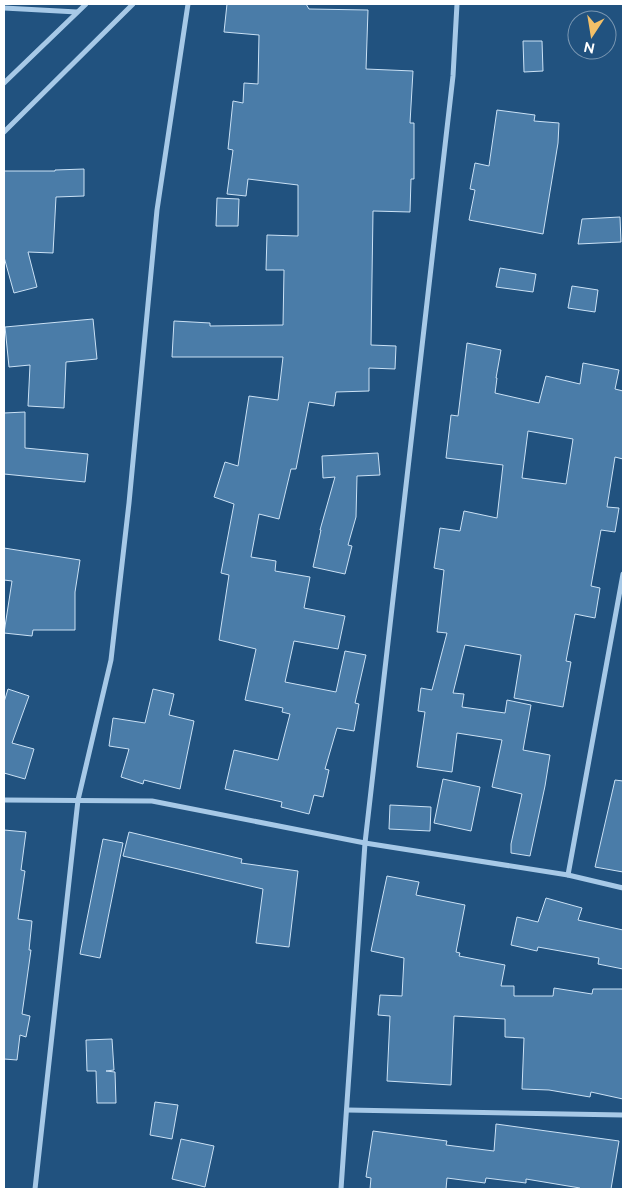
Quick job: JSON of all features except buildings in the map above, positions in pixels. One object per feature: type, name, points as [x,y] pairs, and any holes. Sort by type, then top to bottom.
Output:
[{"type":"street","points":[[4,83],[86,4]]},
{"type":"street","points":[[4,132],[134,4]]},
{"type":"street","points":[[35,1189],[78,800],[111,660],[129,503],[157,210],[188,4]]},
{"type":"street","points":[[341,1189],[365,843],[453,76],[457,4]]},
{"type":"street","points":[[4,8],[77,12]]},
{"type":"street","points":[[568,874],[623,574]]},
{"type":"street","points":[[4,800],[152,801],[365,843],[568,874],[623,888]]},
{"type":"street","points":[[347,1110],[623,1114]]}]
